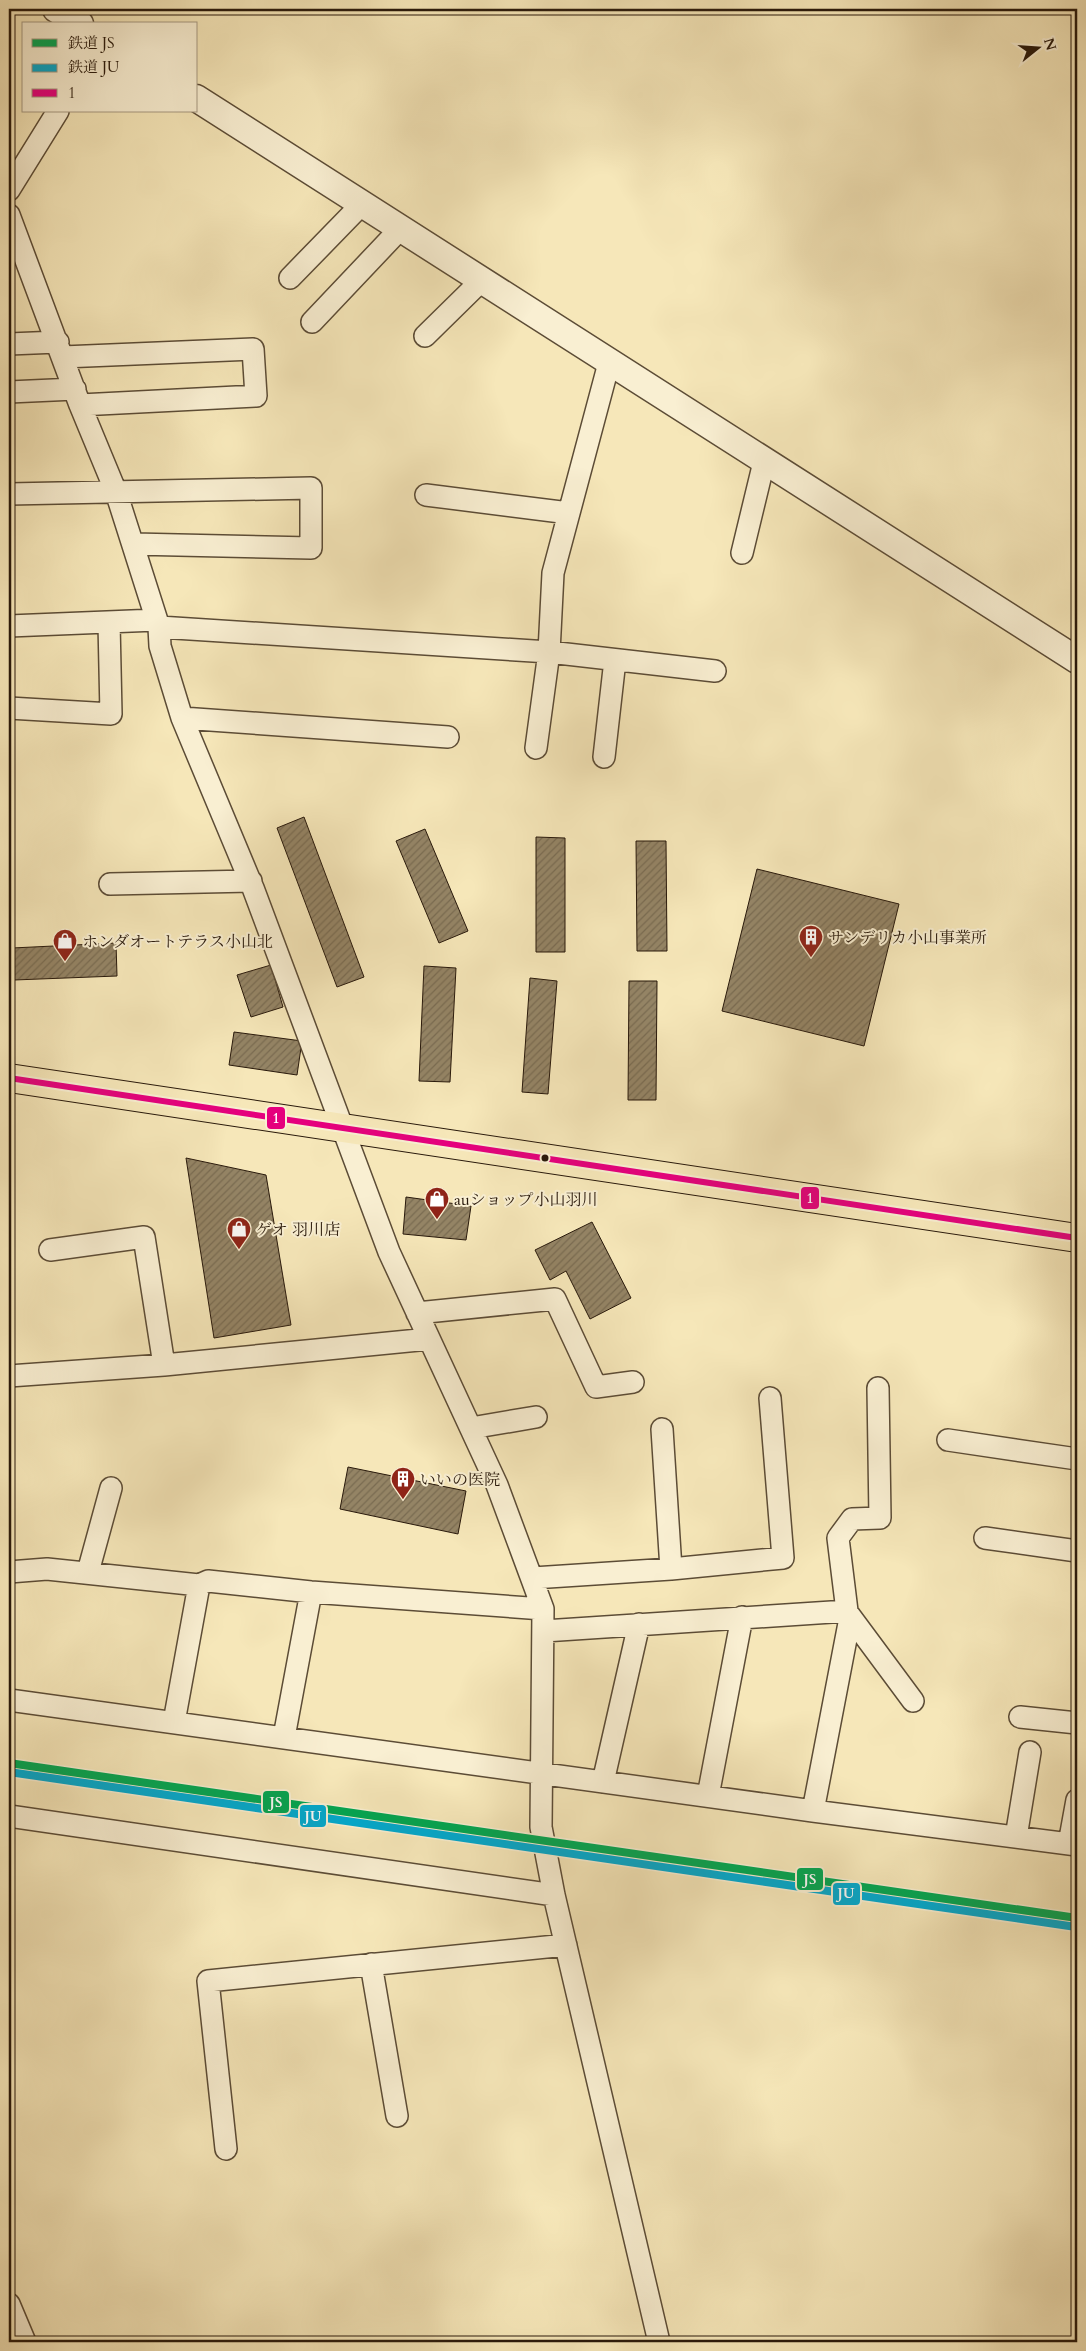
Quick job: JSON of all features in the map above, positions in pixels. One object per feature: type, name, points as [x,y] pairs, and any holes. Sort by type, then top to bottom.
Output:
[{"type":"highway","points":[[9,1078],[1077,1238]]},
{"type":"street","points":[[56,9],[77,22]]},
{"type":"street","points":[[198,99],[1077,660]]},
{"type":"street","points":[[9,190],[57,112]]},
{"type":"street","points":[[290,278],[362,204]]},
{"type":"street","points":[[9,215],[116,492],[134,544],[158,623],[160,646],[182,718],[250,880],[389,1252],[498,1485],[543,1609],[541,1827],[554,1895],[659,2342]]},
{"type":"street","points":[[312,322],[401,228]]},
{"type":"street","points":[[425,336],[482,280]]},
{"type":"street","points":[[9,344],[61,349],[252,349],[256,396],[78,397],[9,392]]},
{"type":"street","points":[[536,748],[549,652],[553,573],[609,363]]},
{"type":"street","points":[[742,553],[764,462]]},
{"type":"street","points":[[9,494],[311,488],[311,548],[134,544]]},
{"type":"street","points":[[426,495],[569,513]]},
{"type":"street","points":[[9,708],[111,714],[109,623]]},
{"type":"street","points":[[9,626],[158,623],[549,652],[715,671]]},
{"type":"street","points":[[604,757],[615,660]]},
{"type":"street","points":[[182,718],[448,737]]},
{"type":"street","points":[[110,884],[250,880]]},
{"type":"street","points":[[50,1250],[144,1237],[164,1365]]},
{"type":"street","points":[[417,1313],[555,1299],[596,1387],[633,1382]]},
{"type":"street","points":[[9,1376],[164,1365],[429,1339]]},
{"type":"street","points":[[813,1812],[848,1615],[838,1538],[852,1519],[880,1518],[878,1388]]},
{"type":"street","points":[[532,1578],[671,1569],[783,1558],[770,1398]]},
{"type":"street","points":[[471,1428],[536,1417]]},
{"type":"street","points":[[662,1429],[671,1569]]},
{"type":"street","points":[[948,1440],[1077,1459]]},
{"type":"street","points":[[88,1572],[111,1488]]},
{"type":"street","points":[[985,1538],[1077,1551]]},
{"type":"street","points":[[9,1572],[47,1569],[199,1585],[208,1581],[311,1592],[543,1609]]},
{"type":"street","points":[[174,1722],[199,1585]]},
{"type":"street","points":[[284,1737],[311,1592]]},
{"type":"street","points":[[544,1630],[742,1618],[848,1615]]},
{"type":"street","points":[[848,1615],[913,1701]]},
{"type":"street","points":[[708,1796],[742,1618]]},
{"type":"street","points":[[603,1782],[639,1624]]},
{"type":"street","points":[[9,1700],[813,1812],[1073,1844],[1077,1800]]},
{"type":"street","points":[[1020,1717],[1077,1723]]},
{"type":"street","points":[[1016,1836],[1030,1752]]},
{"type":"street","points":[[9,1816],[554,1895]]},
{"type":"street","points":[[226,2149],[208,1981],[566,1945]]},
{"type":"street","points":[[371,1964],[398,2116]]},
{"type":"street","points":[[9,2304],[25,2342]]},
{"type":"building","points":[[304,817],[364,977],[337,987],[277,828]]},
{"type":"building","points":[[425,829],[468,931],[439,943],[396,841]]},
{"type":"building","points":[[536,837],[565,838],[565,952],[536,952]]},
{"type":"building","points":[[636,841],[666,841],[667,951],[637,951]]},
{"type":"building","name":"サンデリカ小山事業所","points":[[757,869],[899,904],[864,1046],[722,1011]]},
{"type":"building","name":"ホンダオートテラス小山北","points":[[116,943],[117,976],[14,980],[12,948]]},
{"type":"building","points":[[271,965],[283,1007],[251,1017],[237,975]]},
{"type":"building","points":[[424,966],[456,968],[450,1082],[419,1081]]},
{"type":"building","points":[[530,978],[557,981],[548,1094],[522,1092]]},
{"type":"building","points":[[629,981],[657,981],[656,1100],[628,1100]]},
{"type":"building","points":[[234,1032],[302,1041],[297,1075],[229,1065]]},
{"type":"building","name":"ゲオ 羽川店","points":[[186,1158],[266,1175],[291,1325],[214,1338]]},
{"type":"building","name":"auショップ小山羽川","points":[[406,1197],[471,1206],[466,1240],[403,1234]]},
{"type":"building","points":[[592,1222],[631,1298],[590,1319],[566,1271],[550,1280],[535,1250]]},
{"type":"building","name":"いいの医院","points":[[348,1467],[466,1491],[458,1534],[340,1509]]},
{"type":"rail line","name":"JS","points":[[9,1763],[1077,1918]]},
{"type":"rail line","name":"JU","points":[[9,1772],[1076,1927]]},
{"type":"transit line","name":"1","points":[[9,1078],[1077,1238]]},
{"type":"place","name":"サンデリカ小山事業所","points":[[811,958]]},
{"type":"place","name":"ホンダオートテラス小山北","points":[[65,962]]},
{"type":"place","name":"auショップ小山羽川","points":[[437,1220]]},
{"type":"place","name":"ゲオ 羽川店","points":[[239,1250]]},
{"type":"place","name":"いいの医院","points":[[403,1500]]}]
